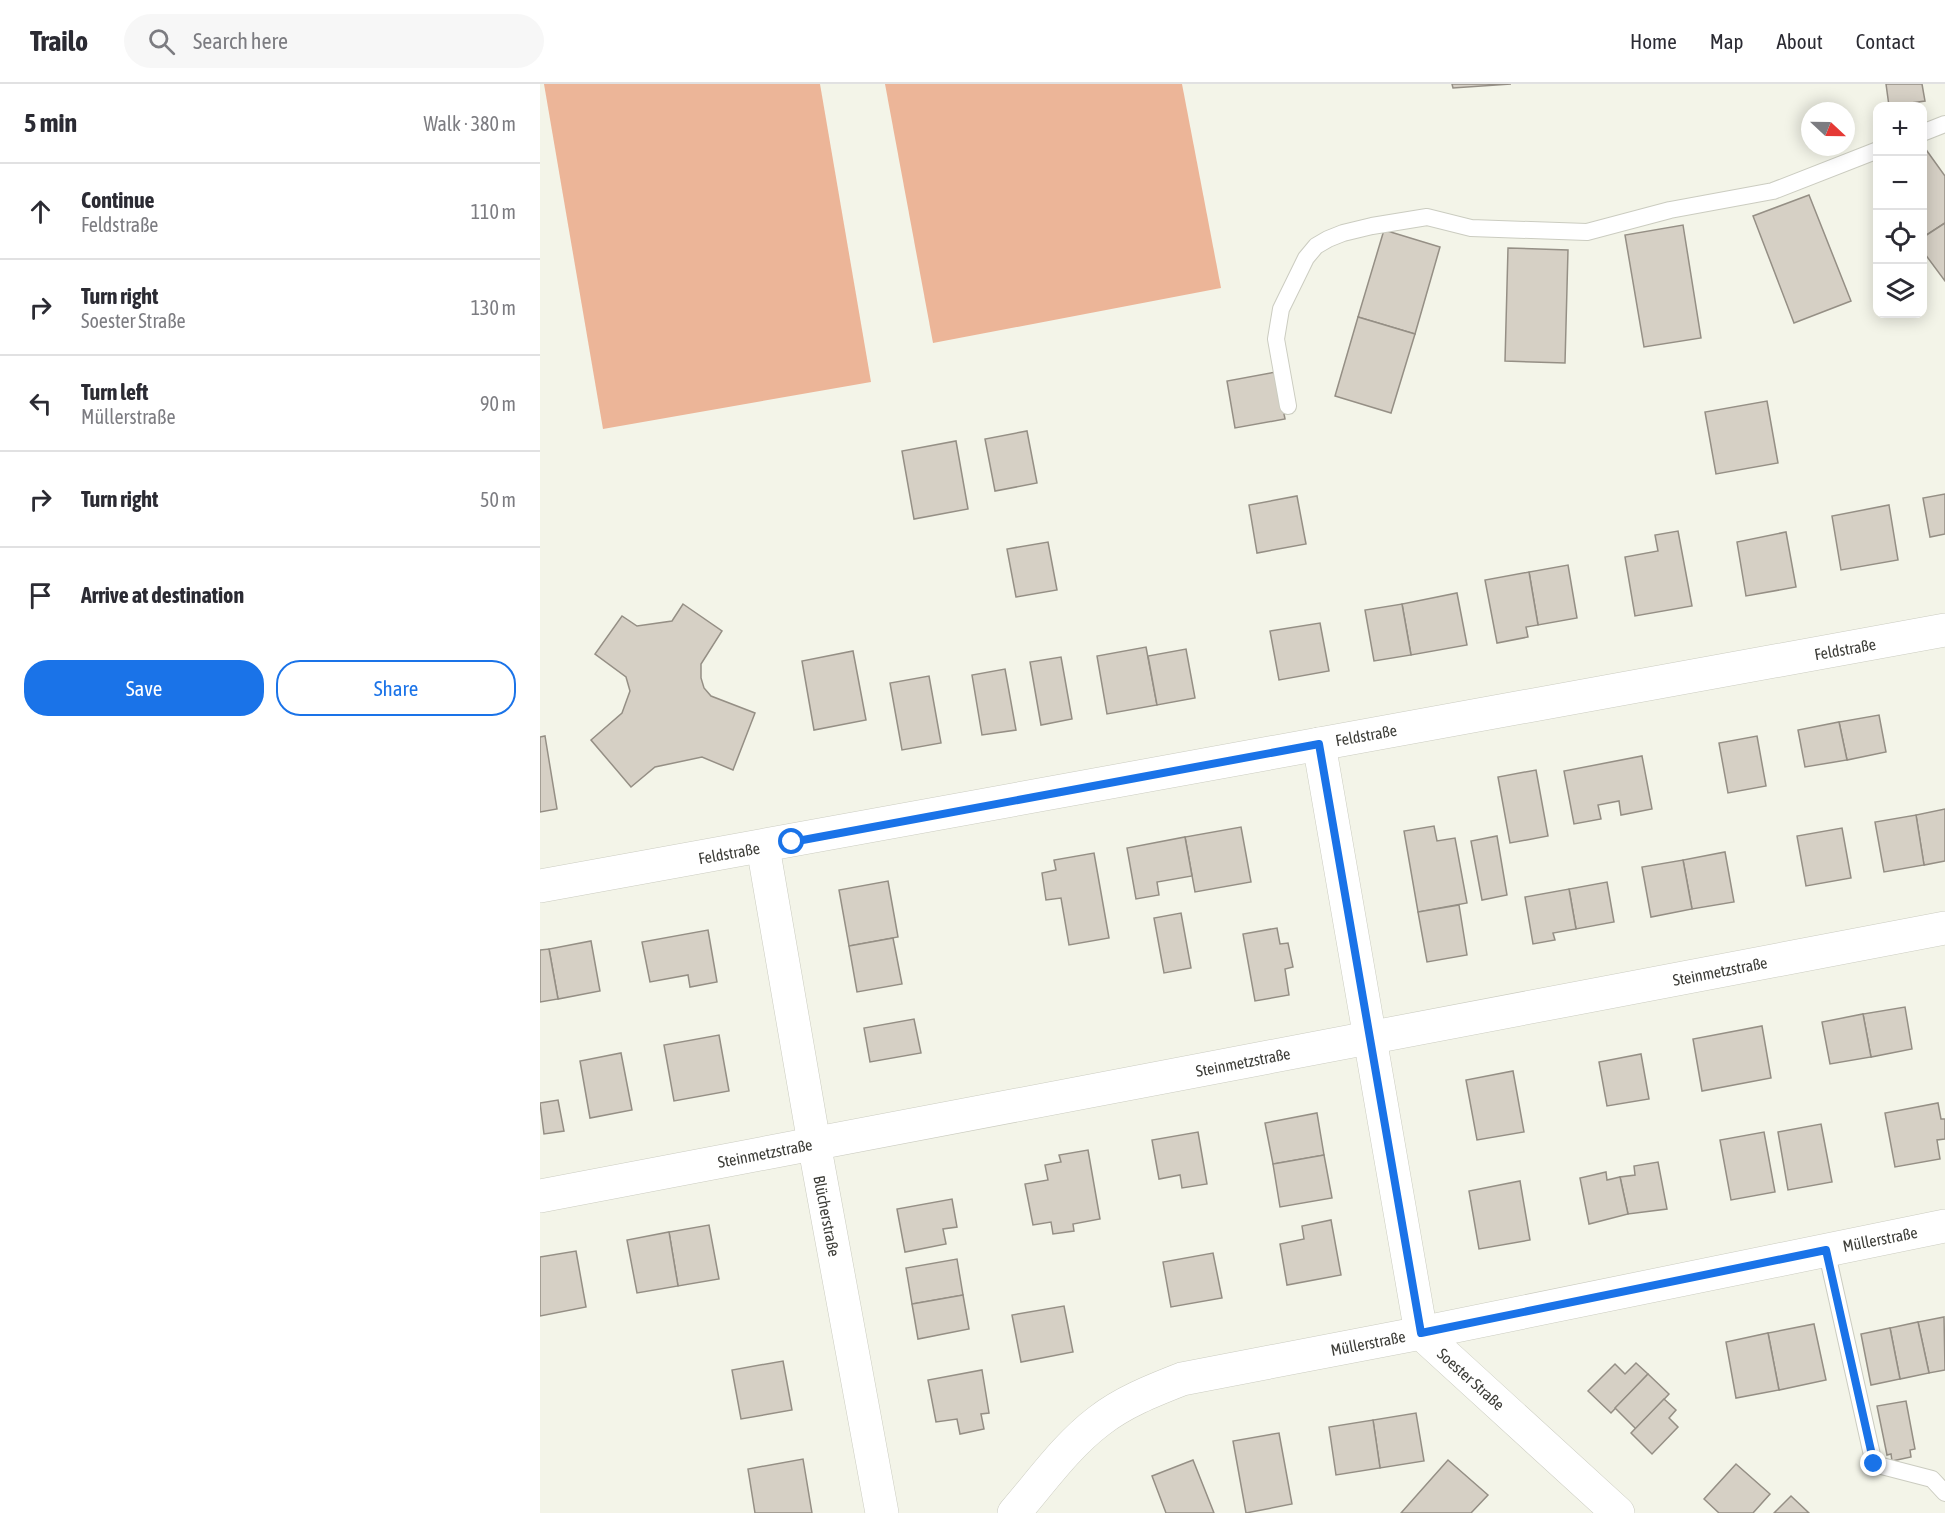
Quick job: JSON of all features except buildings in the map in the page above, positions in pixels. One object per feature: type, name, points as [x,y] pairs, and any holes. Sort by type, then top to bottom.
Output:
[{"type":"street","name":"Feldstraße","points":[[540,886],[1945,630]]},
{"type":"street","points":[[1319,744],[1421,1333]]},
{"type":"street","name":"Blücherstraße","points":[[763,847],[814,1143],[882,1513]]},
{"type":"street","name":"Steinmetzstraße","points":[[540,1196],[1945,928]]},
{"type":"street","name":"Müllerstraße","points":[[1014,1513],[1075,1442],[1100,1419],[1151,1391],[1182,1379],[1421,1333],[1945,1226]]},
{"type":"street","name":"Soester Straße","points":[[1421,1333],[1618,1513]]},
{"type":"lane","points":[[1927,131],[1945,124]]},
{"type":"lane","points":[[1288,406],[1276,339],[1281,309],[1306,258],[1316,246],[1328,239],[1372,226],[1427,217],[1471,228],[1587,232],[1670,210],[1773,191],[1873,152]]},
{"type":"lane","points":[[1826,1250],[1874,1464],[1932,1479],[1945,1493]]},
{"type":"shaded area","points":[[544,84],[820,84],[871,382],[603,429]]},
{"type":"shaded area","points":[[885,84],[1182,84],[1221,288],[933,343]]},
{"type":"route","points":[[792,842],[1319,744],[1421,1333],[1826,1250],[1874,1464]]}]
